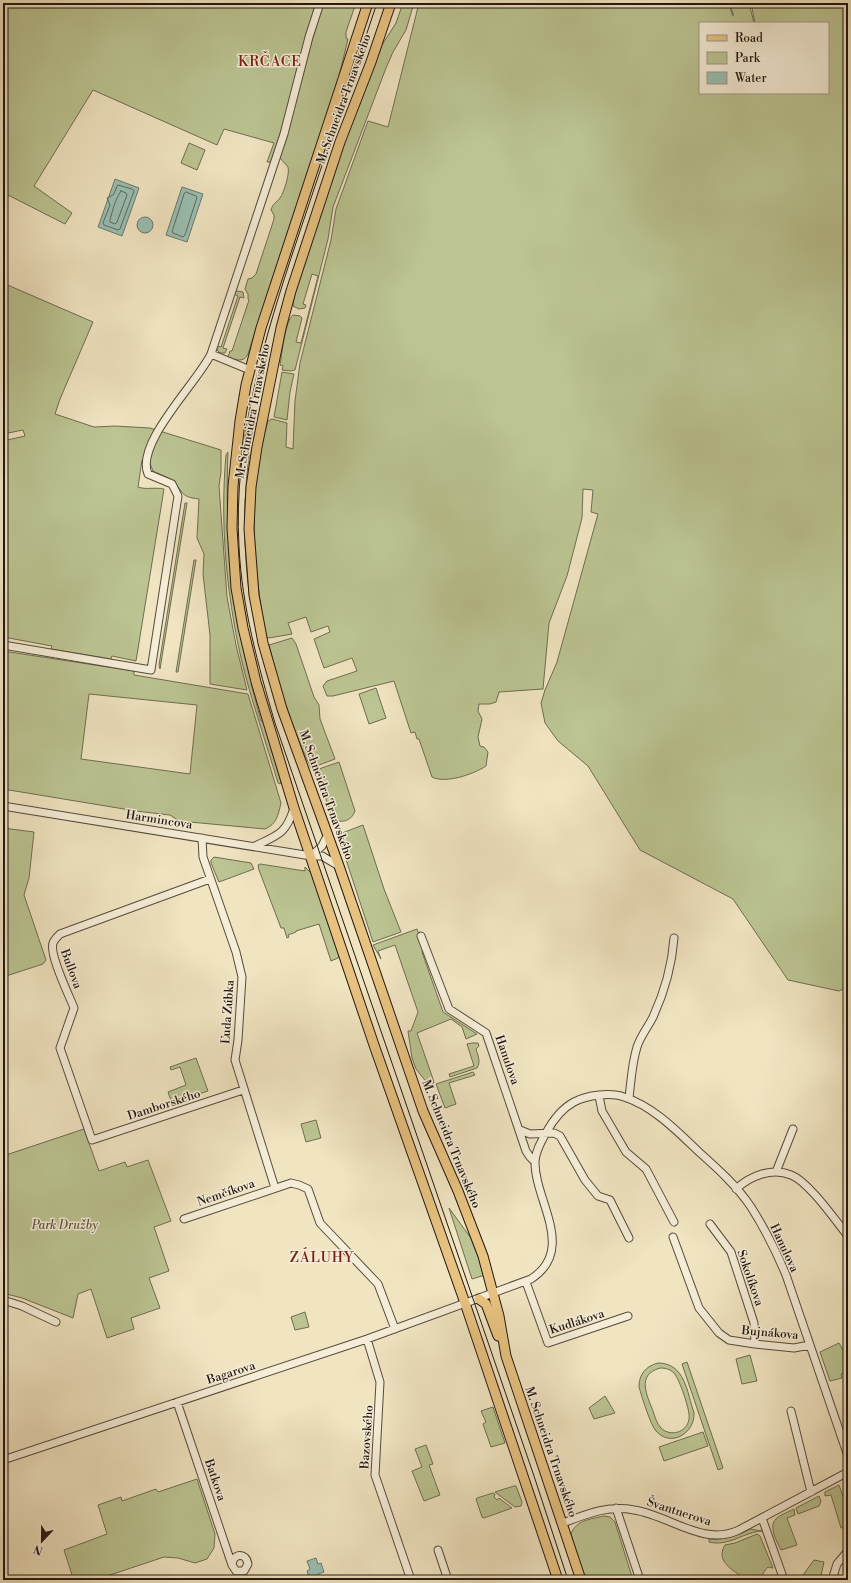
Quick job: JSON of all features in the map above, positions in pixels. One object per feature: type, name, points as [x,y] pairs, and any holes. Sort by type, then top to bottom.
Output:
[{"type":"main road","name":"M. Schneidra Trnavského","points":[[368,3],[276,283],[250,370],[240,421],[233,486],[232,536],[235,581],[241,622],[256,682],[294,808],[374,1045],[465,1303],[558,1580]]},
{"type":"main road","name":"M. Schneidra Trnavského","points":[[391,3],[371,62],[344,131],[286,308],[260,428],[251,487],[249,518],[254,595],[263,643],[272,679],[290,733],[328,834],[423,1111],[478,1240],[494,1294],[506,1356],[581,1580]]},
{"type":"main road","points":[[479,1299],[486,1304],[506,1356]]},
{"type":"street","points":[[3,645],[151,670],[178,496],[172,484],[148,474],[147,467],[150,446],[158,429],[203,368],[211,354],[284,134],[309,37],[320,3]]},
{"type":"street","points":[[211,354],[250,370]]},
{"type":"street","name":"Harmincova","points":[[3,806],[311,856],[322,856],[339,866]]},
{"type":"street","points":[[255,846],[285,829],[290,822],[294,808]]},
{"type":"street","points":[[311,856],[322,846],[328,834]]},
{"type":"street","name":"Ľuda Zúbka","points":[[202,838],[203,857],[236,952],[242,977],[238,1040],[235,1060],[243,1090],[275,1188]]},
{"type":"street","name":"Bullova","points":[[92,1140],[60,1048],[74,1008],[55,961],[52,951],[53,942],[60,934],[210,879]]},
{"type":"street","name":"Hanulova","points":[[421,936],[449,1009],[486,1033],[530,1157],[535,1162]]},
{"type":"street","points":[[629,1098],[634,1057],[638,1045],[653,1016],[671,966],[674,938]]},
{"type":"street","name":"Damborského","points":[[92,1140],[243,1090]]},
{"type":"street","name":"Hanulova","points":[[479,1299],[526,1282],[536,1275],[550,1257],[553,1239],[551,1222],[542,1195],[535,1162],[539,1146],[554,1118],[566,1107],[575,1102],[599,1096],[618,1095],[629,1098],[643,1105],[661,1118],[717,1167],[751,1206],[774,1246],[786,1275],[848,1456]]},
{"type":"street","points":[[599,1096],[602,1111],[626,1152],[646,1169],[674,1222]]},
{"type":"street","points":[[776,1172],[793,1129]]},
{"type":"street","points":[[520,1130],[530,1134],[554,1133],[560,1136],[585,1180],[598,1196],[610,1200],[629,1238]]},
{"type":"street","points":[[736,1189],[756,1176],[776,1172],[792,1175],[805,1185],[848,1236]]},
{"type":"street","name":"Nemčíkova","points":[[184,1219],[291,1183],[308,1189],[320,1223],[378,1284],[395,1329]]},
{"type":"street","name":"Sokolíkova","points":[[710,1224],[731,1252],[754,1323],[755,1344]]},
{"type":"street","name":"Bujnákova","points":[[673,1237],[699,1308],[719,1333],[729,1340],[755,1344],[794,1348],[810,1345]]},
{"type":"street","name":"Kudlákova","points":[[526,1282],[548,1343],[628,1316]]},
{"type":"street","name":"Bagarova","points":[[3,1460],[367,1339],[479,1299]]},
{"type":"street","points":[[3,1300],[22,1306],[56,1322]]},
{"type":"street","name":"Bazovského","points":[[367,1339],[380,1382],[375,1475],[411,1580]]},
{"type":"street","name":"Batkova","points":[[177,1402],[232,1565]]},
{"type":"street","points":[[791,1411],[811,1492]]},
{"type":"street","name":"Švantnerova","points":[[563,1523],[595,1511],[616,1508],[641,1511],[699,1533],[711,1535],[726,1534],[735,1532],[848,1472]]},
{"type":"street","points":[[616,1508],[640,1580]]},
{"type":"street","points":[[762,1518],[784,1580]]},
{"type":"street","points":[[438,1550],[448,1580]]},
{"type":"street","points":[[832,1580],[837,1564],[848,1551]]},
{"type":"green space","points":[[3,3],[317,3],[271,162],[267,162],[274,143],[224,129],[217,145],[93,90],[34,186],[72,213],[65,224],[8,195],[3,198]]},
{"type":"green space","points":[[323,3],[356,3],[346,32],[346,38],[348,39],[338,80],[248,354],[242,360],[234,359],[228,357],[230,351],[232,351],[249,300],[245,289],[248,279],[252,278],[256,274],[274,219],[274,215],[271,210],[282,195],[286,183],[288,167],[280,158]]},
{"type":"green space","points":[[403,3],[414,3],[406,30],[393,52],[386,68],[333,207],[328,239],[295,370],[282,370],[283,366],[280,365],[284,338],[290,318],[293,315],[300,316],[302,318],[296,342],[301,343],[318,276],[312,274],[303,304],[306,305],[305,308],[299,309],[293,306],[294,296],[347,135],[382,45],[396,23]]},
{"type":"green space","points":[[419,3],[749,3],[754,22],[699,22],[699,94],[829,94],[829,22],[755,22],[751,3],[848,3],[848,987],[839,991],[788,980],[733,899],[640,850],[588,766],[558,741],[545,723],[541,703],[557,662],[598,514],[591,512],[593,490],[583,489],[582,518],[567,576],[549,623],[543,689],[499,692],[496,702],[490,704],[479,704],[478,711],[482,719],[478,737],[480,746],[484,747],[488,752],[486,766],[474,772],[452,779],[438,779],[432,777],[419,739],[417,739],[415,732],[411,733],[394,681],[333,696],[327,696],[323,686],[327,681],[357,671],[352,658],[324,668],[314,639],[330,632],[328,626],[311,632],[306,617],[288,623],[292,634],[269,638],[266,637],[261,610],[255,556],[254,529],[257,475],[261,448],[268,421],[272,419],[287,423],[286,447],[293,449],[295,401],[300,363],[331,240],[336,209],[368,121],[388,127]]},
{"type":"green space","points":[[189,143],[205,150],[197,170],[181,163]]},
{"type":"green space","points":[[3,283],[93,322],[55,414],[94,427],[115,426],[150,428],[221,450],[221,472],[219,486],[227,597],[236,645],[247,690],[210,684],[210,635],[203,574],[204,554],[197,538],[199,499],[188,497],[173,481],[153,471],[149,461],[142,460],[138,487],[164,489],[136,661],[112,656],[111,659],[51,649],[52,646],[3,637],[3,441],[25,436],[23,430],[3,434]]},
{"type":"green space","points":[[237,291],[243,292],[244,298],[240,297],[223,348],[227,349],[225,353],[220,353],[217,350],[217,346],[221,347],[238,296],[234,294]]},
{"type":"green space","points":[[282,372],[294,374],[290,392],[287,420],[274,417]]},
{"type":"green space","points":[[254,423],[257,424],[245,497],[250,445]]},
{"type":"green space","points":[[228,452],[228,539],[234,597],[251,683],[261,721],[263,721],[281,782],[280,784],[278,783],[245,674],[231,607],[224,531],[224,480],[226,455]]},
{"type":"green space","points":[[185,503],[187,503],[160,669],[159,665]]},
{"type":"green space","points":[[245,547],[250,600],[247,578]]},
{"type":"green space","points":[[194,560],[196,560],[178,672],[176,672]]},
{"type":"green space","points":[[292,638],[296,644],[314,697],[319,705],[320,719],[335,759],[311,768],[287,708],[269,645]]},
{"type":"green space","points":[[3,651],[134,671],[134,675],[248,694],[281,803],[275,822],[265,829],[179,821],[170,815],[136,811],[3,789]],"holes":[[[89,694],[197,705],[190,774],[81,759]]]},
{"type":"green space","points":[[376,688],[386,718],[369,724],[359,694]]},
{"type":"green space","points":[[339,762],[355,811],[351,817],[345,821],[338,821],[332,817],[316,770]]},
{"type":"green space","points":[[363,825],[384,889],[401,932],[373,942],[339,838],[342,833]]},
{"type":"green space","points":[[3,828],[34,832],[29,878],[24,895],[46,960],[43,964],[3,977]]},
{"type":"green space","points":[[214,857],[251,863],[254,869],[219,882],[211,863],[211,860]]},
{"type":"green space","points":[[260,864],[305,871],[305,867],[311,873],[340,955],[338,958],[331,961],[319,924],[296,931],[288,935],[289,937],[287,938],[284,928],[281,928],[259,870],[258,865]]},
{"type":"green space","points":[[417,929],[424,948],[422,952],[443,1012],[477,1034],[466,1039],[462,1027],[451,1019],[417,1033],[434,1083],[428,1084],[416,1069],[412,1058],[408,1031],[411,1031],[418,1012],[395,945],[378,951],[381,959],[373,945]]},
{"type":"green space","points":[[478,1043],[479,1046],[476,1049],[479,1061],[477,1068],[450,1077],[449,1074],[474,1066],[467,1044]]},
{"type":"green space","points":[[196,1058],[208,1091],[172,1103],[168,1092],[186,1085],[180,1067],[171,1070],[170,1067]]},
{"type":"green space","points":[[473,1072],[475,1075],[449,1083],[456,1104],[445,1108],[436,1084]]},
{"type":"green space","points":[[316,1120],[321,1138],[306,1142],[301,1124]]},
{"type":"green space","name":"Park Družby","points":[[84,1129],[99,1171],[125,1162],[127,1167],[148,1160],[171,1221],[154,1227],[169,1271],[149,1278],[160,1308],[131,1318],[134,1329],[107,1338],[91,1289],[78,1294],[73,1318],[22,1298],[3,1293],[3,1156]]},
{"type":"green space","points":[[449,1208],[476,1245],[485,1275],[472,1279]]},
{"type":"green space","points":[[305,1312],[309,1327],[295,1330],[291,1317]]},
{"type":"green space","points":[[839,1343],[848,1359],[848,1372],[841,1374],[842,1378],[830,1381],[820,1352]]},
{"type":"green space","points":[[750,1355],[757,1381],[742,1384],[736,1359]]},
{"type":"green space","points":[[687,1362],[723,1468],[718,1470],[682,1364]]},
{"type":"green space","points":[[654,1364],[667,1364],[674,1368],[684,1380],[687,1388],[694,1413],[693,1420],[691,1427],[686,1432],[675,1438],[662,1436],[656,1431],[649,1417],[639,1387],[642,1374],[647,1368]],"holes":[[[660,1368],[667,1369],[674,1373],[679,1381],[684,1395],[689,1419],[685,1428],[678,1432],[673,1433],[665,1431],[661,1428],[655,1418],[646,1392],[645,1386],[648,1375]]]},
{"type":"green space","points":[[605,1396],[615,1413],[594,1419],[589,1408]]},
{"type":"green space","points":[[493,1407],[505,1443],[491,1447],[483,1424],[486,1422],[481,1411]]},
{"type":"green space","points":[[703,1432],[708,1446],[664,1461],[659,1447]]},
{"type":"green space","points":[[426,1445],[433,1464],[429,1465],[440,1495],[424,1501],[412,1471],[422,1467],[415,1449]]},
{"type":"green space","points":[[197,1479],[215,1534],[214,1548],[207,1559],[195,1563],[178,1558],[164,1557],[101,1578],[73,1578],[64,1550],[107,1534],[98,1505],[121,1497],[122,1501],[156,1489],[158,1492]]},
{"type":"green space","points":[[839,1485],[848,1511],[848,1526],[841,1528],[831,1495],[825,1496],[825,1492]]},
{"type":"green space","points":[[516,1486],[522,1502],[521,1506],[515,1507],[495,1492]]},
{"type":"green space","points":[[493,1493],[495,1494],[494,1497],[497,1500],[499,1498],[512,1508],[484,1518],[482,1517],[476,1499]]},
{"type":"green space","points":[[819,1496],[821,1501],[819,1506],[798,1514],[796,1508]]},
{"type":"green space","points":[[794,1509],[795,1515],[787,1518],[797,1545],[781,1550],[773,1530],[774,1522],[780,1516]]},
{"type":"green space","points":[[604,1516],[610,1517],[615,1522],[633,1580],[585,1580],[571,1534],[573,1529],[580,1523],[589,1519]]},
{"type":"green space","points":[[750,1529],[762,1531],[723,1543],[709,1542],[709,1539],[730,1537]]},
{"type":"green space","points":[[757,1534],[760,1536],[773,1568],[768,1567],[763,1573],[761,1580],[747,1580],[728,1566],[722,1557],[722,1551],[725,1545],[735,1543]]},
{"type":"green space","points":[[814,1560],[824,1562],[820,1580],[805,1580],[803,1575]]},
{"type":"water","points":[[115,179],[139,188],[122,236],[98,227]]},
{"type":"water","points":[[182,187],[203,194],[187,242],[166,235]]},
{"type":"water","points":[[145,217],[151,219],[153,225],[151,231],[145,233],[139,231],[137,225],[139,219]]},
{"type":"water","points":[[316,1558],[318,1564],[321,1563],[324,1572],[318,1574],[319,1577],[310,1580],[307,1571],[310,1569],[307,1561]]},
{"type":"waterway","points":[[729,3],[733,15]]},
{"type":"tram line","points":[[377,3],[285,277],[273,315],[253,391],[246,430],[238,508],[241,569],[247,614],[275,723],[534,1476],[568,1580]]},
{"type":"district","name":"KRČACE","points":[[270,62]]},
{"type":"district","name":"ZÁLUHY","points":[[322,1258]]}]
